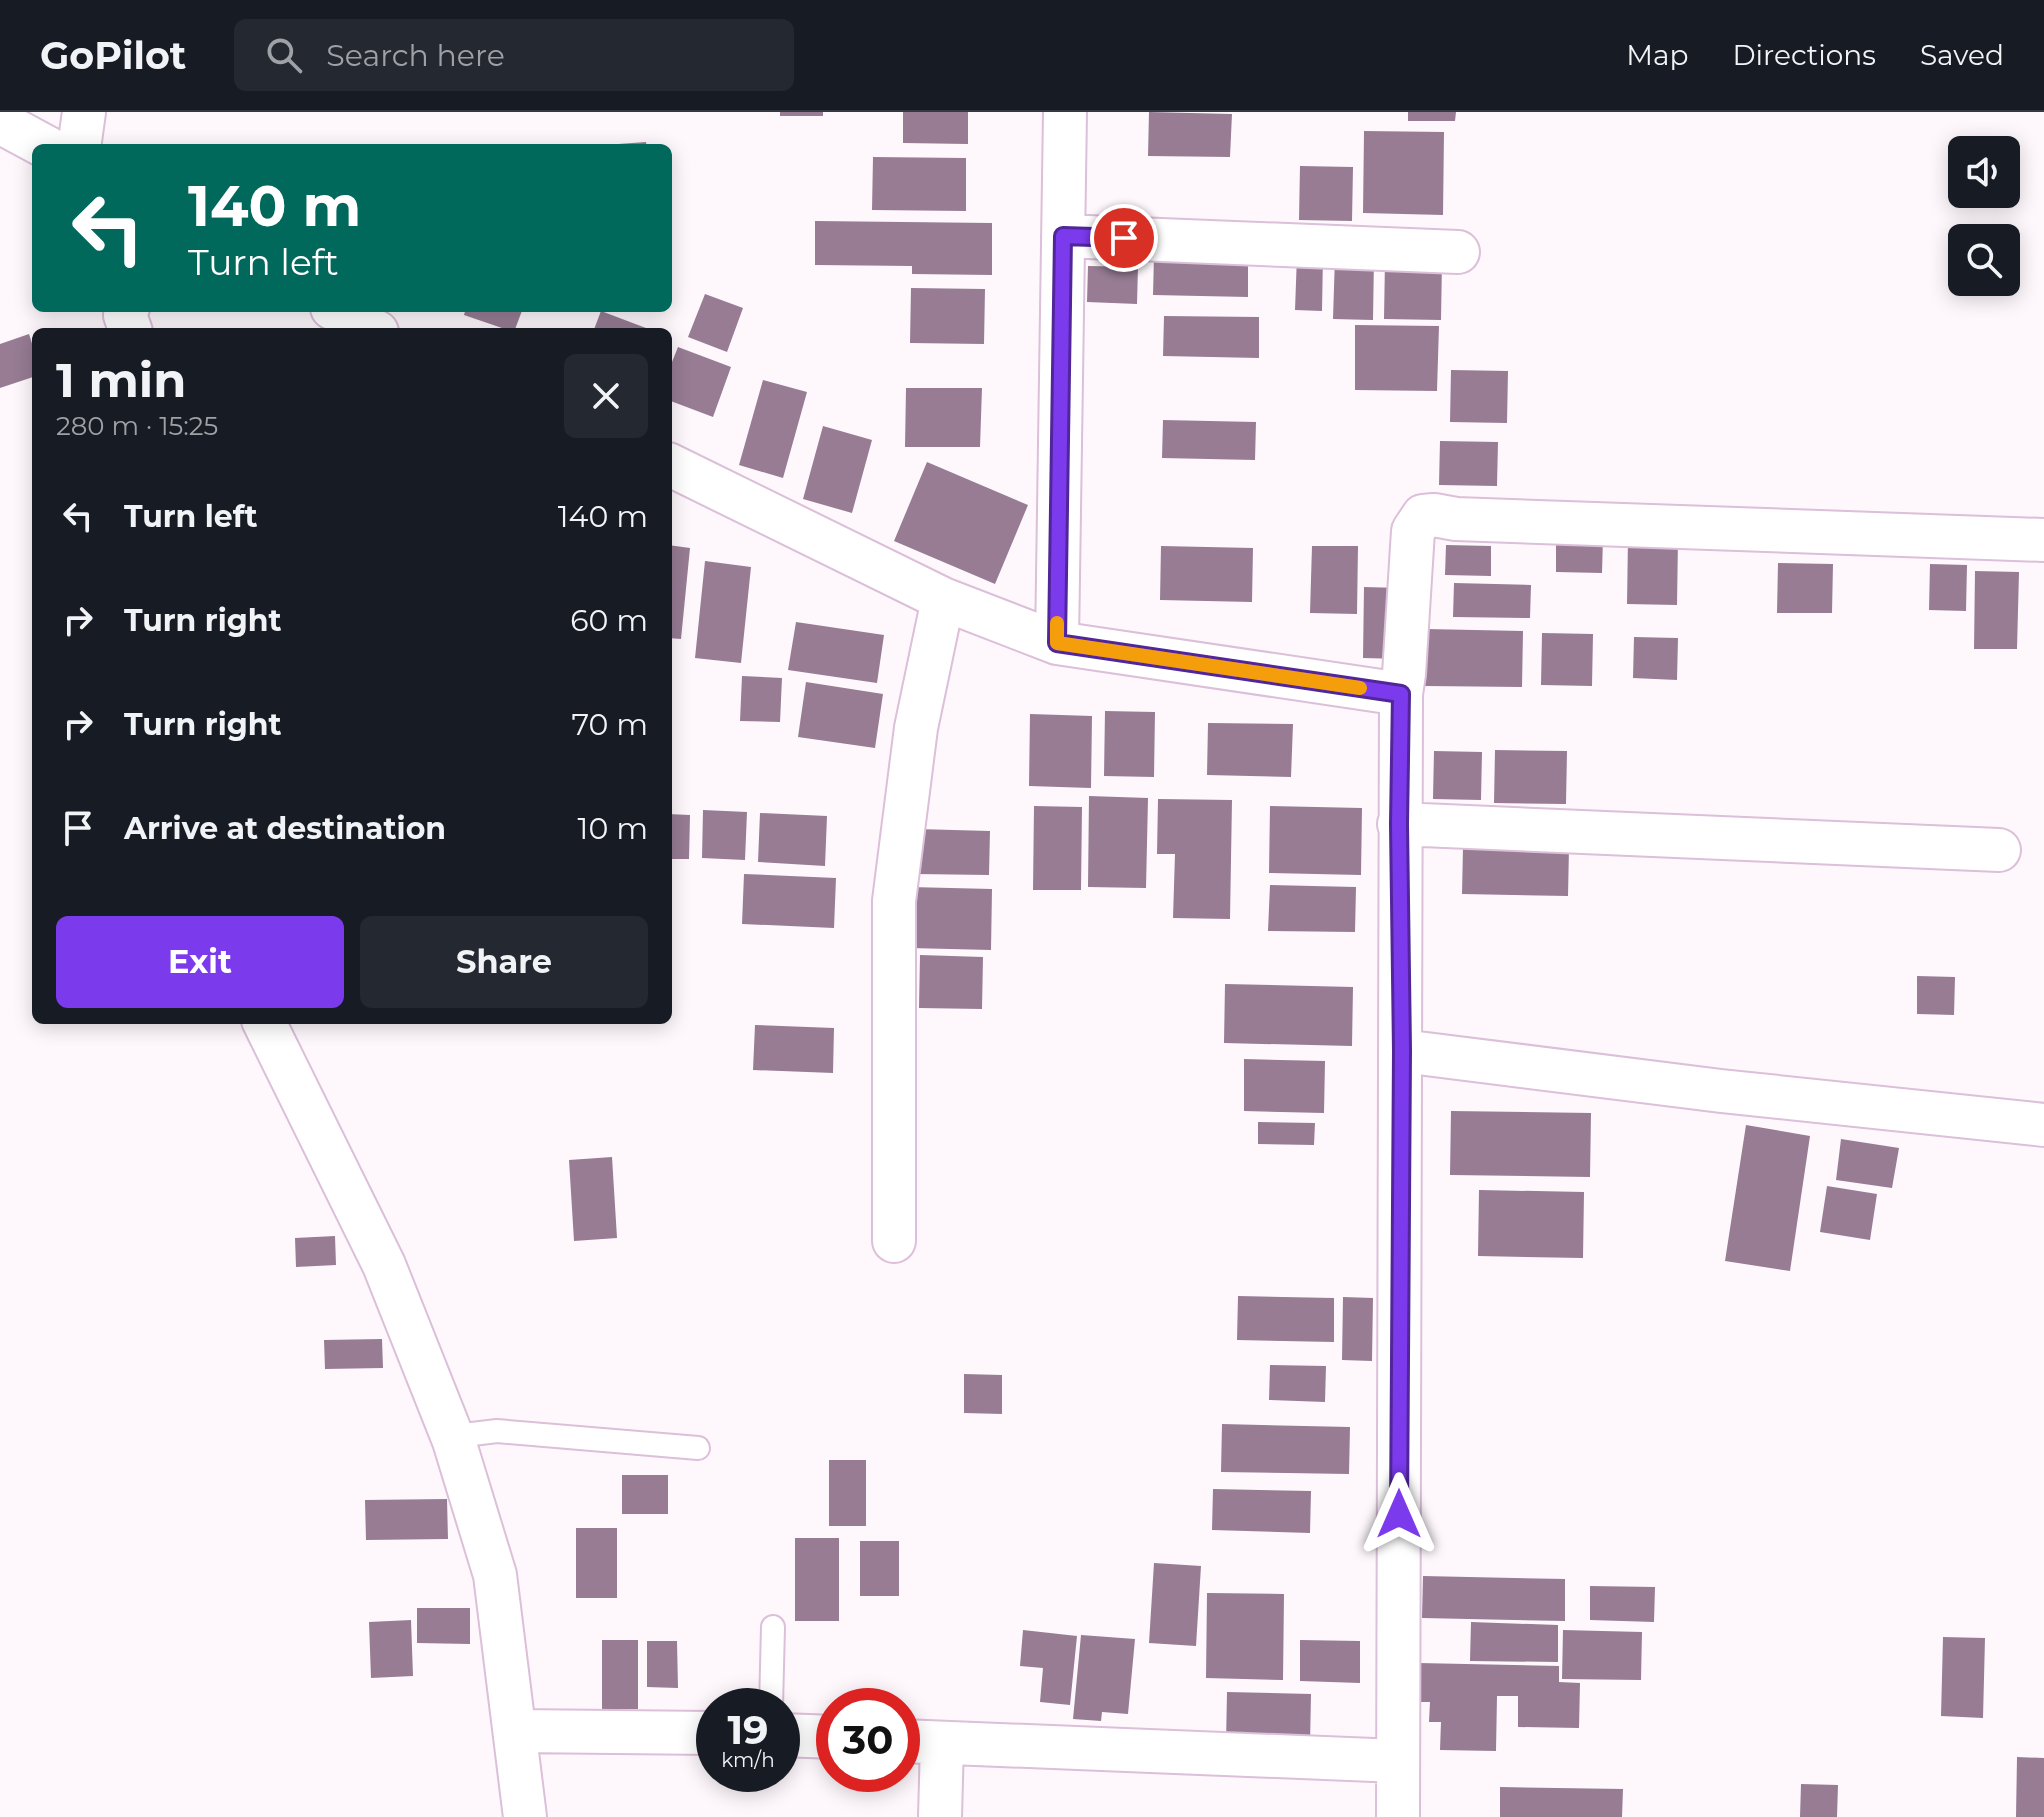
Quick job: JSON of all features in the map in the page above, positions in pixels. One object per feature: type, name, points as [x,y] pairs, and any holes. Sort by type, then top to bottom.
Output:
[{"type":"street","points":[[80,144],[84,112]]},
{"type":"street","points":[[1057,643],[1065,112]]},
{"type":"street","points":[[1063,236],[1458,252]]},
{"type":"street","points":[[672,466],[943,599],[1057,643],[1401,694]]},
{"type":"street","points":[[1398,1817],[1402,1051],[1399,824],[1401,694],[1413,531],[1423,516],[1434,515],[1456,519],[2044,540]]},
{"type":"street","points":[[894,1241],[894,901],[916,728],[943,599]]},
{"type":"street","points":[[1399,824],[1999,850]]},
{"type":"street","points":[[265,1024],[384,1265],[459,1438],[540,1731],[525,1817]]},
{"type":"street","points":[[1402,1051],[1721,1091],[2044,1125]]},
{"type":"street","points":[[540,1731],[696,1733]]},
{"type":"street","points":[[940,1817],[922,1742],[1398,1761]]},
{"type":"lane","points":[[459,1438],[497,1431],[698,1448]]},
{"type":"lane","points":[[771,1688],[773,1627]]},
{"type":"building","points":[[780,112],[823,112],[823,116],[780,116]]},
{"type":"building","points":[[903,112],[968,112],[968,144],[903,143]]},
{"type":"building","points":[[1149,112],[1232,114],[1230,157],[1148,156]]},
{"type":"building","points":[[1408,112],[1456,112],[1455,121],[1408,121]]},
{"type":"building","points":[[1364,131],[1444,132],[1443,215],[1363,213]]},
{"type":"building","points":[[873,157],[966,158],[966,211],[872,210]]},
{"type":"building","points":[[1300,166],[1353,167],[1352,221],[1299,220]]},
{"type":"building","points":[[815,221],[992,223],[992,275],[912,274],[912,266],[815,265]]},
{"type":"building","points":[[1154,255],[1248,257],[1248,297],[1153,295]]},
{"type":"building","points":[[1297,255],[1323,255],[1322,311],[1295,310]]},
{"type":"building","points":[[1335,256],[1374,257],[1373,320],[1333,319]]},
{"type":"building","points":[[1385,260],[1442,261],[1441,320],[1384,319]]},
{"type":"building","points":[[1088,266],[1138,267],[1137,304],[1087,302]]},
{"type":"building","points":[[911,288],[985,289],[984,344],[910,343]]},
{"type":"building","points":[[705,294],[743,308],[727,352],[688,337]]},
{"type":"building","points":[[465,312],[522,312],[516,328],[502,328],[464,315]]},
{"type":"building","points":[[601,312],[604,312],[646,328],[595,328]]},
{"type":"building","points":[[1164,316],[1259,317],[1259,358],[1163,356]]},
{"type":"building","points":[[1355,325],[1439,326],[1437,391],[1355,390]]},
{"type":"building","points":[[29,334],[32,377],[0,388],[0,344]]},
{"type":"building","points":[[678,347],[731,367],[713,417],[672,402],[672,362]]},
{"type":"building","points":[[1451,370],[1508,371],[1507,423],[1450,422]]},
{"type":"building","points":[[763,380],[807,392],[783,478],[739,465]]},
{"type":"building","points":[[906,388],[982,388],[980,447],[905,447]]},
{"type":"building","points":[[1163,420],[1256,422],[1255,460],[1162,458]]},
{"type":"building","points":[[823,426],[872,440],[852,513],[803,499]]},
{"type":"building","points":[[1440,441],[1498,442],[1497,486],[1439,485]]},
{"type":"building","points":[[927,462],[1028,505],[995,584],[894,541]]},
{"type":"building","points":[[1556,536],[1603,537],[1602,573],[1556,572]]},
{"type":"building","points":[[1628,538],[1678,539],[1677,605],[1627,604]]},
{"type":"building","points":[[1446,545],[1491,546],[1491,576],[1445,575]]},
{"type":"building","points":[[672,546],[690,548],[681,639],[672,638]]},
{"type":"building","points":[[1161,546],[1253,548],[1252,602],[1160,600]]},
{"type":"building","points":[[1312,546],[1358,546],[1357,614],[1310,613]]},
{"type":"building","points":[[705,561],[751,567],[741,663],[695,658]]},
{"type":"building","points":[[1778,563],[1833,564],[1832,613],[1777,613]]},
{"type":"building","points":[[1930,564],[1967,565],[1966,611],[1929,610]]},
{"type":"building","points":[[1975,571],[2019,572],[2017,649],[1974,649]]},
{"type":"building","points":[[1454,583],[1531,585],[1530,618],[1453,617]]},
{"type":"building","points":[[1364,587],[1402,588],[1401,659],[1363,658]]},
{"type":"building","points":[[796,622],[884,635],[877,683],[788,670]]},
{"type":"building","points":[[1426,629],[1523,631],[1522,687],[1425,686]]},
{"type":"building","points":[[1542,633],[1593,634],[1592,686],[1541,685]]},
{"type":"building","points":[[1634,637],[1678,638],[1677,680],[1633,678]]},
{"type":"building","points":[[742,676],[782,678],[780,722],[740,721]]},
{"type":"building","points":[[806,682],[883,694],[875,748],[798,737]]},
{"type":"building","points":[[1105,711],[1155,712],[1154,777],[1104,776]]},
{"type":"building","points":[[1030,714],[1092,716],[1091,788],[1029,786]]},
{"type":"building","points":[[1208,723],[1293,724],[1291,777],[1207,775]]},
{"type":"building","points":[[1495,750],[1567,751],[1566,804],[1494,803]]},
{"type":"building","points":[[1434,751],[1482,752],[1481,800],[1433,799]]},
{"type":"building","points":[[1089,796],[1148,798],[1146,888],[1088,887]]},
{"type":"building","points":[[1158,799],[1232,800],[1230,919],[1173,918],[1175,854],[1157,854]]},
{"type":"building","points":[[1034,806],[1082,807],[1081,890],[1033,890]]},
{"type":"building","points":[[1270,806],[1362,808],[1361,875],[1269,873]]},
{"type":"building","points":[[703,810],[747,812],[745,860],[702,858]]},
{"type":"building","points":[[760,813],[827,816],[825,866],[758,862]]},
{"type":"building","points":[[672,814],[690,815],[689,859],[672,859]]},
{"type":"building","points":[[917,829],[990,831],[989,875],[916,874]]},
{"type":"building","points":[[1463,847],[1569,848],[1568,896],[1462,894]]},
{"type":"building","points":[[744,874],[836,878],[834,928],[742,924]]},
{"type":"building","points":[[1270,885],[1356,887],[1355,932],[1268,931]]},
{"type":"building","points":[[910,887],[992,889],[991,950],[909,948]]},
{"type":"building","points":[[920,955],[983,957],[982,1009],[919,1008]]},
{"type":"building","points":[[1917,976],[1955,977],[1954,1015],[1917,1014]]},
{"type":"building","points":[[1225,984],[1353,987],[1352,1046],[1224,1043]]},
{"type":"building","points":[[755,1025],[834,1028],[833,1073],[753,1070]]},
{"type":"building","points":[[1244,1059],[1325,1061],[1324,1113],[1244,1111]]},
{"type":"building","points":[[1451,1111],[1591,1113],[1590,1177],[1450,1175]]},
{"type":"building","points":[[1258,1122],[1315,1123],[1314,1145],[1258,1144]]},
{"type":"building","points":[[1746,1125],[1810,1136],[1790,1271],[1725,1261]]},
{"type":"building","points":[[1841,1139],[1899,1148],[1892,1188],[1836,1180]]},
{"type":"building","points":[[612,1157],[617,1238],[574,1241],[569,1160]]},
{"type":"building","points":[[1827,1186],[1877,1194],[1870,1240],[1820,1232]]},
{"type":"building","points":[[1479,1190],[1584,1192],[1583,1258],[1478,1256]]},
{"type":"building","points":[[335,1236],[336,1265],[296,1267],[295,1238]]},
{"type":"building","points":[[1238,1296],[1334,1298],[1334,1342],[1237,1340]]},
{"type":"building","points":[[1343,1297],[1373,1298],[1372,1361],[1342,1360]]},
{"type":"building","points":[[382,1339],[383,1368],[325,1369],[324,1340]]},
{"type":"building","points":[[1270,1365],[1326,1366],[1325,1402],[1269,1400]]},
{"type":"building","points":[[964,1374],[1002,1375],[1002,1414],[964,1413]]},
{"type":"building","points":[[1222,1424],[1350,1427],[1349,1474],[1221,1472]]},
{"type":"building","points":[[829,1460],[866,1460],[866,1526],[829,1526]]},
{"type":"building","points":[[622,1475],[668,1475],[668,1514],[622,1514]]},
{"type":"building","points":[[1213,1489],[1311,1491],[1310,1533],[1212,1530]]},
{"type":"building","points":[[447,1499],[448,1539],[366,1540],[365,1500]]},
{"type":"building","points":[[576,1528],[617,1528],[617,1598],[576,1598]]},
{"type":"building","points":[[795,1538],[839,1538],[839,1621],[795,1621]]},
{"type":"building","points":[[860,1541],[899,1541],[899,1596],[860,1596]]},
{"type":"building","points":[[1154,1563],[1201,1566],[1196,1646],[1149,1643]]},
{"type":"building","points":[[1423,1576],[1565,1579],[1565,1621],[1422,1618]]},
{"type":"building","points":[[1590,1586],[1655,1587],[1654,1622],[1590,1620]]},
{"type":"building","points":[[1207,1593],[1284,1594],[1283,1680],[1206,1678]]},
{"type":"building","points":[[417,1608],[470,1608],[470,1644],[417,1643]]},
{"type":"building","points":[[411,1620],[413,1676],[371,1678],[369,1622]]},
{"type":"building","points":[[1471,1622],[1558,1625],[1558,1662],[1470,1661]]},
{"type":"building","points":[[1023,1630],[1077,1636],[1070,1705],[1040,1702],[1043,1668],[1020,1666]]},
{"type":"building","points":[[1563,1630],[1642,1632],[1641,1680],[1562,1679]]},
{"type":"building","points":[[1081,1635],[1135,1639],[1128,1714],[1102,1712],[1101,1721],[1073,1719]]},
{"type":"building","points":[[1943,1637],[1985,1638],[1983,1718],[1941,1716]]},
{"type":"building","points":[[602,1640],[638,1640],[638,1709],[602,1709]]},
{"type":"building","points":[[1300,1640],[1360,1641],[1360,1683],[1300,1681]]},
{"type":"building","points":[[647,1641],[677,1641],[678,1688],[647,1687]]},
{"type":"building","points":[[1418,1663],[1559,1666],[1559,1682],[1580,1683],[1579,1728],[1518,1727],[1518,1696],[1497,1696],[1496,1751],[1440,1750],[1441,1722],[1429,1722],[1430,1702],[1417,1702]]},
{"type":"building","points":[[1227,1692],[1311,1694],[1310,1745],[1226,1743]]},
{"type":"building","points":[[2017,1757],[2044,1758],[2044,1817],[2016,1817]]},
{"type":"building","points":[[1801,1784],[1838,1785],[1837,1817],[1800,1817]]},
{"type":"building","points":[[1500,1787],[1623,1789],[1622,1817],[1500,1817]]},
{"type":"slow traffic","points":[[1057,623],[1057,643],[1360,688]]},
{"type":"route","points":[[1124,238],[1063,236],[1057,643],[1401,694],[1399,1514]]}]
